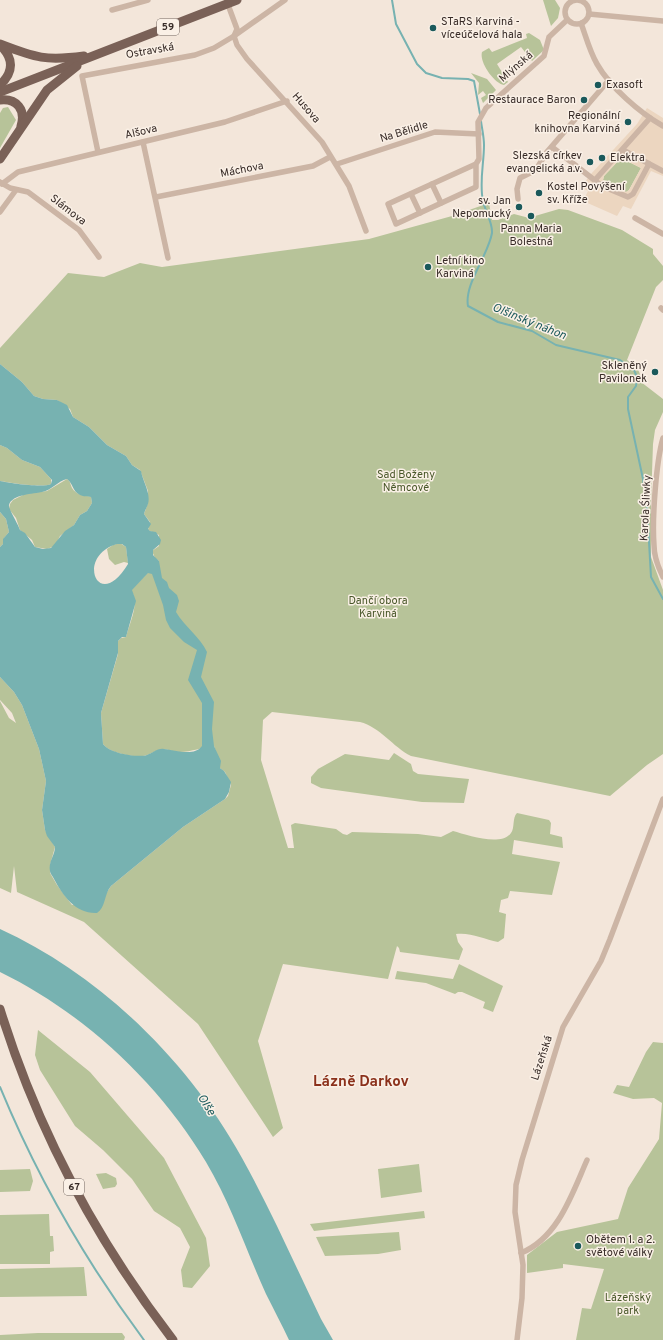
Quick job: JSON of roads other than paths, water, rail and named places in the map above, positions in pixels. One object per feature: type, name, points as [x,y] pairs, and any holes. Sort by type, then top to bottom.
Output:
[{"type":"main road","name":"Ostravská","points":[[0,92],[100,54],[227,2],[237,0]]},
{"type":"main road","points":[[0,45],[42,58],[59,59],[100,54]]},
{"type":"main road","points":[[0,45],[10,58],[11,67],[9,75],[0,85]]},
{"type":"main road","points":[[0,159],[51,85],[88,58]]},
{"type":"main road","points":[[0,100],[10,99],[19,106],[23,114],[20,128]]},
{"type":"main road","name":"67","points":[[0,1009],[35,1106],[72,1182],[121,1267],[173,1340]]},
{"type":"street","points":[[112,10],[148,0]]},
{"type":"street","name":"Ostravská","points":[[98,152],[82,76],[195,55],[214,48],[234,36],[285,0]]},
{"type":"street","points":[[575,0],[583,2],[588,7],[589,14],[586,20],[581,23],[575,24],[567,20],[565,11],[568,2],[575,0]]},
{"type":"street","name":"Husova","points":[[227,2],[237,29],[234,36],[237,45],[247,59],[287,101],[322,142],[330,157],[337,164],[349,186],[366,231]]},
{"type":"street","points":[[589,14],[663,21]]},
{"type":"street","name":"Mlýnská","points":[[479,134],[478,122],[486,108],[544,56],[549,37],[567,20]]},
{"type":"street","points":[[581,23],[597,65],[609,80],[650,118],[663,126]]},
{"type":"street","points":[[518,199],[517,189],[520,178],[536,170],[552,147],[609,80]]},
{"type":"street","name":"Alšova","points":[[1,183],[18,172],[225,122],[287,101]]},
{"type":"street","points":[[595,180],[650,118]]},
{"type":"street","name":"Na Bělidle","points":[[337,164],[435,132],[479,134]]},
{"type":"street","points":[[476,164],[388,204],[396,224],[476,187],[476,164],[479,159],[479,134]]},
{"type":"street","points":[[143,142],[168,258]]},
{"type":"street","points":[[552,147],[602,186],[628,197],[633,194],[649,164]]},
{"type":"street","points":[[623,150],[663,171]]},
{"type":"street","name":"Máchova","points":[[156,197],[313,166],[330,157]]},
{"type":"street","name":"Slámova","points":[[1,183],[16,190],[28,192],[79,230],[99,257]]},
{"type":"street","points":[[432,184],[441,203]]},
{"type":"street","points":[[0,212],[16,190]]},
{"type":"street","points":[[411,194],[420,213]]},
{"type":"street","points":[[635,218],[663,234]]},
{"type":"street","name":"Karola Śliwky","points":[[663,438],[658,466],[654,545],[656,559],[663,577]]},
{"type":"street","name":"Lázeňská","points":[[517,1340],[522,1298],[523,1265],[515,1212],[516,1186],[522,1160],[544,1084],[563,1027],[601,961],[663,799]]},
{"type":"street","points":[[521,1253],[528,1250],[548,1234],[567,1205],[587,1160]]},
{"type":"water","points":[[0,364],[22,382],[34,396],[43,399],[57,400],[67,405],[73,417],[89,427],[107,445],[126,456],[132,465],[141,471],[149,500],[144,514],[151,524],[148,529],[156,532],[161,540],[160,544],[153,550],[153,555],[159,561],[162,578],[167,582],[169,588],[177,595],[179,601],[176,612],[207,652],[201,677],[214,702],[212,729],[214,746],[221,761],[220,768],[224,771],[231,782],[229,792],[225,799],[183,827],[111,886],[104,904],[97,913],[89,913],[71,903],[50,873],[50,865],[55,847],[47,836],[45,830],[42,810],[46,781],[39,749],[22,705],[14,692],[0,677],[0,547],[3,544],[3,539],[9,532],[6,519],[0,512],[0,481],[41,486],[51,484],[52,480],[40,467],[22,460],[7,448],[0,445]],"holes":[[[67,479],[77,493],[83,496],[91,497],[92,503],[87,511],[80,515],[74,525],[65,531],[51,548],[43,549],[35,547],[25,533],[20,530],[9,505],[14,499],[24,495],[46,491]],[[117,544],[122,544],[126,547],[128,564],[117,578],[108,584],[100,583],[96,577],[94,569],[97,559],[104,550]],[[148,573],[152,574],[163,605],[166,620],[170,628],[184,642],[197,650],[188,680],[202,703],[202,746],[199,749],[189,752],[162,749],[147,755],[137,756],[111,750],[103,744],[101,713],[118,653],[118,641],[122,637],[126,637],[136,601],[132,590]]]},
{"type":"water","name":"Olše","points":[[0,929],[37,948],[73,971],[107,996],[169,1055],[196,1088],[221,1122],[253,1178],[321,1319],[333,1340],[289,1340],[266,1294],[223,1194],[206,1162],[187,1133],[165,1104],[116,1052],[61,1008],[0,972]]},
{"type":"waterway","name":"Olšinský náhon","points":[[392,0],[396,24],[417,64],[426,73],[442,78],[468,79],[474,81],[480,114]]},
{"type":"waterway","name":"Olšinský náhon","points":[[481,121],[484,145],[482,194],[492,233],[490,242],[473,279],[468,297],[468,306],[498,322],[532,331],[556,345],[620,360],[634,370],[637,377],[636,386],[628,397],[628,409],[643,479],[647,507],[651,577],[663,599]]},
{"type":"waterway","points":[[0,1087],[30,1154],[64,1218],[102,1280],[144,1340]]},
{"type":"place","name":"STaRS Karviná - víceúčelová hala","points":[[433,28]]},
{"type":"place","name":"Exasoft","points":[[598,85]]},
{"type":"place","name":"Restaurace Baron","points":[[584,100]]},
{"type":"place","name":"Regionální knihovna Karviná","points":[[628,122]]},
{"type":"place","name":"Elektra","points":[[602,158]]},
{"type":"place","name":"Slezská církev evangelická a.v.","points":[[590,162]]},
{"type":"place","name":"Kostel Povýšení sv. Kříže","points":[[539,193]]},
{"type":"place","name":"sv. Jan Nepomucký","points":[[519,207]]},
{"type":"place","name":"Panna Maria Bolestná","points":[[531,216]]},
{"type":"place","name":"Letní kino Karviná","points":[[428,267]]},
{"type":"place","name":"Skleněný Pavilonek","points":[[655,372]]},
{"type":"place","name":"Obětem 1. a 2. světové války","points":[[578,1246]]},
{"type":"district","name":"Lázně Darkov","points":[[361,1082]]},
{"type":"park label","name":"Sad Boženy Němcové","points":[[406,481]]},
{"type":"park label","name":"Dančí obora Karviná","points":[[378,607]]},
{"type":"park label","name":"Lázeňský park","points":[[628,1304]]}]
